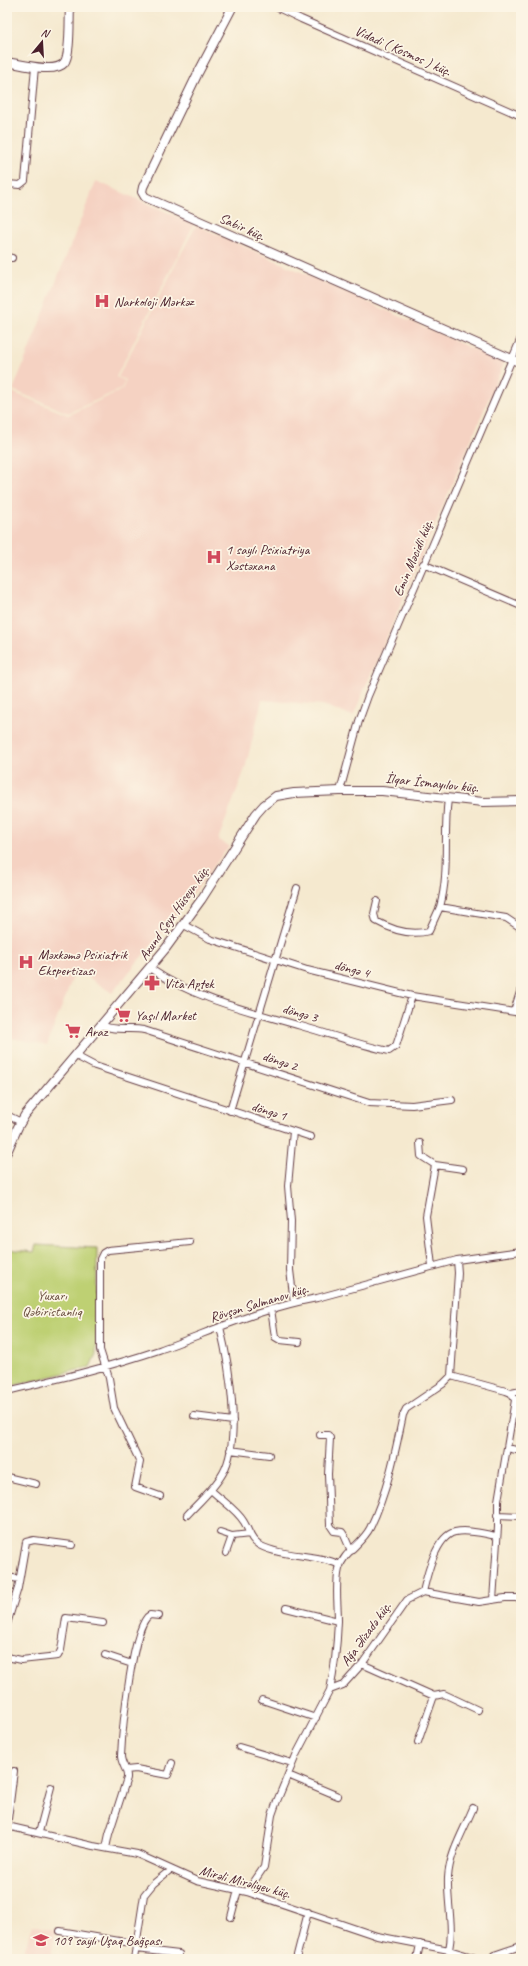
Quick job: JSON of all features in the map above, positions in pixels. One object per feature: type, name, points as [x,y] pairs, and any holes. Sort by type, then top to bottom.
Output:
[{"type":"street","points":[[7,62],[35,67],[57,67],[65,62],[67,58],[70,7]]},
{"type":"street","name":"Vidadi ( Kosmos ) küç.","points":[[276,7],[521,116]]},
{"type":"street","name":"Sabir küç.","points":[[230,8],[143,187],[142,192],[145,197],[521,364]]},
{"type":"street","points":[[7,184],[20,185],[25,181],[35,67]]},
{"type":"street","name":"Emin Məcidli küç.","points":[[340,791],[359,721],[368,696],[423,564],[521,338]]},
{"type":"street","points":[[423,564],[521,606]]},
{"type":"street","name":"İlqar İsmayılov küç.","points":[[340,791],[382,791],[448,799],[501,802],[521,801]]},
{"type":"street","name":"Axund Şeyx Hüseyn küç.","points":[[7,1152],[21,1122],[101,1025],[151,969],[184,925],[256,814],[267,802],[276,796],[340,791]]},
{"type":"street","points":[[376,901],[374,914],[376,921],[395,930],[409,932],[429,931],[440,907],[444,890],[447,856],[448,799]]},
{"type":"street","points":[[230,1112],[297,888]]},
{"type":"street","points":[[440,907],[501,917],[513,922],[521,928]]},
{"type":"street","name":"döngə 4","points":[[184,925],[210,938],[275,961],[412,996],[521,1013]]},
{"type":"street","name":"döngə 3","points":[[151,969],[174,984],[187,990],[259,1013],[389,1051],[396,1046],[412,996]]},
{"type":"street","points":[[514,1012],[521,989]]},
{"type":"street","name":"döngə 2","points":[[101,1025],[114,1029],[134,1028],[144,1030],[369,1103],[412,1105],[452,1100]]},
{"type":"street","name":"döngə 1","points":[[76,1056],[95,1066],[230,1112],[293,1131],[288,1186],[291,1221],[291,1278],[294,1303]]},
{"type":"street","points":[[7,1115],[21,1122]]},
{"type":"street","points":[[293,1131],[311,1137]]},
{"type":"street","points":[[420,1143],[422,1156],[435,1165],[463,1169]]},
{"type":"street","points":[[432,1266],[426,1216],[435,1165]]},
{"type":"street","points":[[160,1496],[135,1487],[140,1462],[114,1408],[109,1378],[99,1342],[100,1259],[103,1253],[108,1250],[190,1242]]},
{"type":"street","name":"Rövşən Salmanov küç.","points":[[7,1391],[105,1368],[271,1309],[457,1260],[521,1251]]},
{"type":"street","points":[[247,1892],[264,1867],[272,1815],[292,1763],[330,1690],[337,1647],[338,1577],[340,1565],[366,1536],[384,1492],[392,1467],[403,1415],[406,1409],[443,1384],[451,1376],[458,1273],[457,1260]]},
{"type":"street","points":[[271,1309],[276,1337],[280,1340],[299,1342]]},
{"type":"street","points":[[187,1515],[224,1472],[230,1450],[233,1421],[225,1352],[220,1327]]},
{"type":"street","points":[[451,1376],[511,1393],[521,1391]]},
{"type":"street","points":[[493,1600],[498,1536],[498,1514],[515,1400],[511,1393]]},
{"type":"street","points":[[194,1416],[233,1421]]},
{"type":"street","points":[[320,1435],[328,1435],[330,1438],[328,1474],[330,1525],[334,1530],[342,1532],[351,1551]]},
{"type":"street","points":[[507,1448],[521,1451]]},
{"type":"street","points":[[230,1450],[269,1455]]},
{"type":"street","points":[[7,1477],[36,1484]]},
{"type":"street","points":[[210,1490],[244,1521],[254,1541],[265,1547],[326,1560],[340,1565]]},
{"type":"street","points":[[498,1514],[521,1516]]},
{"type":"street","points":[[498,1536],[461,1531],[453,1532],[446,1536],[439,1543],[435,1551],[423,1592],[479,1602],[504,1598],[521,1598]]},
{"type":"street","points":[[220,1532],[232,1536],[250,1534]]},
{"type":"street","points":[[226,1553],[232,1536]]},
{"type":"street","points":[[7,1624],[14,1604],[26,1542],[34,1540],[72,1545]]},
{"type":"street","points":[[7,1577],[19,1579]]},
{"type":"street","name":"Ağa Əlizadə küç.","points":[[330,1690],[343,1685],[362,1664],[400,1607],[412,1596],[423,1592]]},
{"type":"street","points":[[286,1608],[338,1620]]},
{"type":"street","points":[[106,1848],[127,1778],[121,1756],[132,1664],[143,1621],[150,1615],[159,1616]]},
{"type":"street","points":[[7,1657],[21,1660],[58,1656],[61,1650],[66,1618],[103,1623]]},
{"type":"street","points":[[105,1655],[132,1664]]},
{"type":"street","points":[[362,1664],[434,1696],[444,1694],[478,1710]]},
{"type":"street","points":[[418,1742],[434,1696]]},
{"type":"street","points":[[262,1700],[316,1718]]},
{"type":"street","points":[[239,1747],[292,1763]]},
{"type":"street","points":[[126,1770],[136,1769],[165,1775],[169,1773],[172,1762]]},
{"type":"street","points":[[7,1826],[14,1771]]},
{"type":"street","points":[[288,1775],[338,1796]]},
{"type":"street","points":[[39,1832],[51,1787]]},
{"type":"street","points":[[448,1950],[451,1930],[448,1879],[450,1863],[473,1808]]},
{"type":"street","name":"Mirəli Mirəliyev küç.","points":[[7,1826],[137,1854],[202,1883],[247,1892],[377,1936],[448,1950],[478,1959]]},
{"type":"street","points":[[134,1959],[144,1895],[153,1884],[170,1870]]},
{"type":"street","points":[[231,1917],[238,1890]]},
{"type":"street","points":[[296,1959],[308,1912]]},
{"type":"street","points":[[60,1931],[136,1947],[179,1954]]},
{"type":"street","points":[[417,1959],[420,1944]]},
{"type":"street","points":[[491,1959],[494,1954],[521,1946]]},
{"type":"shaded area","name":"Narkoloji Mərkəz","points":[[96,181],[194,224],[116,377],[125,381],[121,389],[68,413],[13,390]]},
{"type":"shaded area","name":"1 saylı Psixiatriya Xəstəxana","points":[[196,225],[504,363],[353,716],[323,705],[262,700],[245,769],[218,840],[229,846],[196,890],[112,993],[76,969],[47,1045],[11,1038],[9,1049],[7,1049],[7,405],[12,392],[68,415],[122,390],[126,380],[118,377]]},
{"type":"shaded area","name":"109 saylı Uşaq Bağçası","points":[[32,1925],[56,1930],[50,1959],[8,1959],[10,1951],[23,1955]]},
{"type":"green space","name":"Yuxarı Qəbiristanlıq","points":[[36,1245],[97,1248],[96,1354],[90,1367],[7,1387],[7,1249],[34,1252]]},
{"type":"place","name":"Narkoloji Mərkəz","points":[[102,301]]},
{"type":"place","name":"1 saylı Psixiatriya Xəstəxana","points":[[214,557]]},
{"type":"place","name":"Məxkəmə Psixiatrik Ekspertizası","points":[[26,962]]},
{"type":"place","name":"Vita Aptek","points":[[152,983]]},
{"type":"place","name":"Yaşıl Market","points":[[123,1015]]},
{"type":"place","name":"Araz","points":[[73,1031]]},
{"type":"place","name":"109 saylı Uşaq Bağçası","points":[[41,1940]]}]
